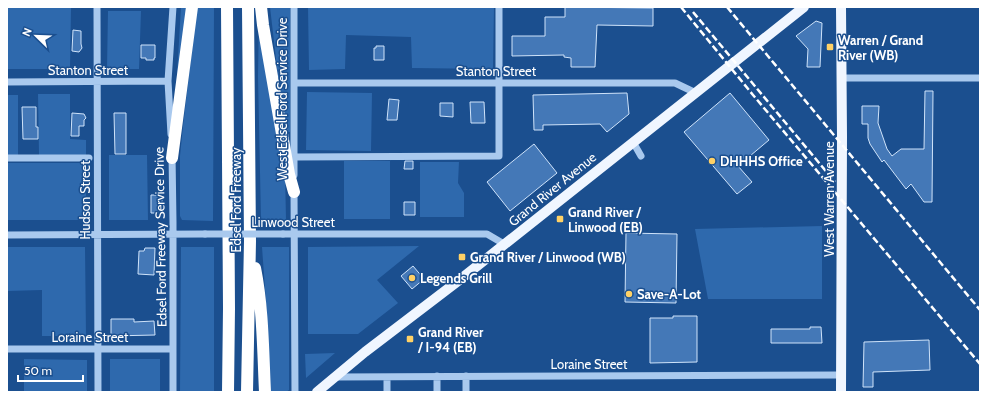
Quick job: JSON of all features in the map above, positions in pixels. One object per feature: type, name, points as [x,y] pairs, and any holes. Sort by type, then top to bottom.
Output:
[{"type":"highway","points":[[172,158],[192,7]]},
{"type":"highway","name":"Edsel Ford Freeway","points":[[227,7],[229,308],[228,392]]},
{"type":"highway","name":"Edsel Ford Freeway","points":[[247,392],[250,241],[248,7]]},
{"type":"highway","points":[[261,7],[294,192]]},
{"type":"highway","points":[[250,241],[258,281],[265,392]]},
{"type":"main road","name":"Grand River Avenue","points":[[317,392],[337,377],[365,352],[804,7]]},
{"type":"main road","name":"West Warren Avenue","points":[[841,7],[841,392]]},
{"type":"street","name":"Hudson Street","points":[[97,7],[98,392]]},
{"type":"street","name":"Edsel Ford Freeway Service Drive","points":[[173,7],[168,81],[172,158],[173,392]]},
{"type":"street","name":"West Edsel Ford Service Drive","points":[[294,7],[294,192]]},
{"type":"street","points":[[294,157],[499,156],[499,7]]},
{"type":"street","points":[[842,78],[980,78]]},
{"type":"street","name":"Stanton Street","points":[[7,82],[168,81]]},
{"type":"street","name":"Stanton Street","points":[[294,83],[675,83],[696,92]]},
{"type":"street","points":[[633,142],[642,156]]},
{"type":"street","points":[[7,158],[89,158]]},
{"type":"street","points":[[294,192],[295,392]]},
{"type":"street","name":"Linwood Street","points":[[7,235],[488,234],[504,244]]},
{"type":"street","name":"Loraine Street","points":[[7,349],[173,349]]},
{"type":"street","name":"Loraine Street","points":[[337,377],[841,375]]},
{"type":"street","points":[[387,376],[387,392]]},
{"type":"street","points":[[437,376],[437,392]]},
{"type":"street","points":[[466,376],[466,392]]},
{"type":"shaded area","points":[[181,7],[189,7],[176,92]]},
{"type":"shaded area","points":[[197,7],[214,7],[213,221],[182,220],[180,216],[180,156]]},
{"type":"shaded area","points":[[270,7],[290,7],[290,132],[288,132],[278,76]]},
{"type":"shaded area","points":[[308,7],[494,7],[493,69],[412,68],[411,37],[346,35],[345,69],[309,70]]},
{"type":"shaded area","points":[[8,8],[71,8],[70,69],[8,69]]},
{"type":"shaded area","points":[[108,11],[141,11],[139,69],[107,69]]},
{"type":"shaded area","points":[[259,17],[285,171],[286,220],[261,220],[258,76]]},
{"type":"shaded area","points":[[307,92],[372,93],[371,151],[306,150]]},
{"type":"shaded area","points":[[38,94],[70,94],[70,139],[86,140],[86,156],[39,155]]},
{"type":"shaded area","points":[[7,95],[18,95],[18,155],[7,155]]},
{"type":"shaded area","points":[[109,155],[147,155],[148,220],[109,220]]},
{"type":"shaded area","points":[[344,161],[390,161],[390,219],[344,219]]},
{"type":"shaded area","points":[[420,162],[459,162],[458,183],[464,193],[464,217],[420,217]]},
{"type":"shaded area","points":[[7,163],[86,163],[86,220],[7,220]]},
{"type":"shaded area","points":[[822,226],[822,299],[708,299],[695,229]]},
{"type":"shaded area","points":[[419,246],[377,280],[398,303],[358,334],[308,334],[308,247]]},
{"type":"shaded area","points":[[7,247],[85,247],[86,336],[42,336],[42,290],[7,291]]},
{"type":"shaded area","points":[[181,247],[214,247],[214,392],[180,392]]},
{"type":"shaded area","points":[[262,247],[289,247],[289,390],[286,392],[270,392]]},
{"type":"shaded area","points":[[335,353],[306,378],[305,354]]},
{"type":"shaded area","points":[[24,359],[87,360],[87,392],[24,392]]},
{"type":"shaded area","points":[[110,359],[160,359],[160,392],[110,392]]},
{"type":"building","points":[[565,7],[653,8],[653,26],[597,25],[595,67],[571,67],[571,58],[564,57],[564,55],[512,56],[512,36],[545,36],[545,17],[565,17]]},
{"type":"building","points":[[816,21],[822,23],[820,67],[807,67],[808,49],[796,36]]},
{"type":"building","points":[[73,30],[81,31],[82,48],[79,52],[72,51]]},
{"type":"building","points":[[141,45],[155,45],[154,60],[146,60],[146,58],[141,58]]},
{"type":"building","points":[[376,46],[384,46],[384,60],[374,60],[374,48],[376,48]]},
{"type":"building","points":[[925,91],[933,91],[932,202],[924,202],[911,184],[906,189],[884,160],[882,162],[870,144],[868,138],[868,124],[862,124],[862,106],[879,106],[878,123],[887,149],[892,156],[901,149],[924,149]]},
{"type":"building","points":[[627,93],[629,114],[607,132],[600,124],[543,125],[543,130],[534,130],[533,95]]},
{"type":"building","points":[[730,93],[769,140],[738,166],[752,182],[737,194],[684,132]]},
{"type":"building","points":[[389,99],[399,100],[397,120],[387,120]]},
{"type":"building","points":[[470,102],[484,102],[485,123],[471,123]]},
{"type":"building","points":[[440,103],[453,103],[453,117],[440,116]]},
{"type":"building","points":[[22,107],[36,107],[36,127],[38,127],[38,139],[23,139]]},
{"type":"building","points":[[72,113],[84,114],[86,118],[84,120],[84,126],[79,126],[79,136],[71,136]]},
{"type":"building","points":[[114,113],[126,113],[126,154],[115,154]]},
{"type":"building","points":[[534,144],[557,173],[510,211],[487,182]]},
{"type":"building","points":[[405,161],[413,161],[413,169],[404,169]]},
{"type":"building","points":[[151,195],[162,195],[162,213],[151,213]]},
{"type":"building","points":[[404,202],[415,202],[415,215],[404,215]]},
{"type":"building","points":[[626,233],[677,234],[676,303],[625,302]]},
{"type":"building","points":[[145,248],[155,248],[154,275],[138,274],[139,251],[144,251]]},
{"type":"building","name":"Legends Grill","points":[[413,266],[424,279],[412,289],[401,276]]},
{"type":"building","points":[[673,316],[697,316],[697,362],[650,363],[650,318],[673,318]]},
{"type":"building","points":[[111,319],[134,319],[134,322],[154,321],[155,335],[111,336]]},
{"type":"building","points":[[810,327],[821,327],[822,343],[771,343],[771,329],[810,329]]},
{"type":"building","points":[[929,340],[930,370],[873,372],[873,387],[863,387],[864,342]]},
{"type":"railway","points":[[681,7],[753,95],[980,364]]},
{"type":"railway","points":[[727,7],[980,310]]},
{"type":"railway","points":[[693,12],[835,182]]},
{"type":"place","name":"Warren / Grand River (WB)","points":[[830,47]]},
{"type":"place","name":"DHHHS Office","points":[[712,161]]},
{"type":"place","name":"Grand River / Linwood (EB)","points":[[560,219]]},
{"type":"place","name":"Grand River / Linwood (WB)","points":[[462,257]]},
{"type":"place","name":"Legends Grill","points":[[412,278]]},
{"type":"place","name":"Save-A-Lot","points":[[629,294]]},
{"type":"place","name":"Grand River / I-94 (EB)","points":[[410,339]]}]
